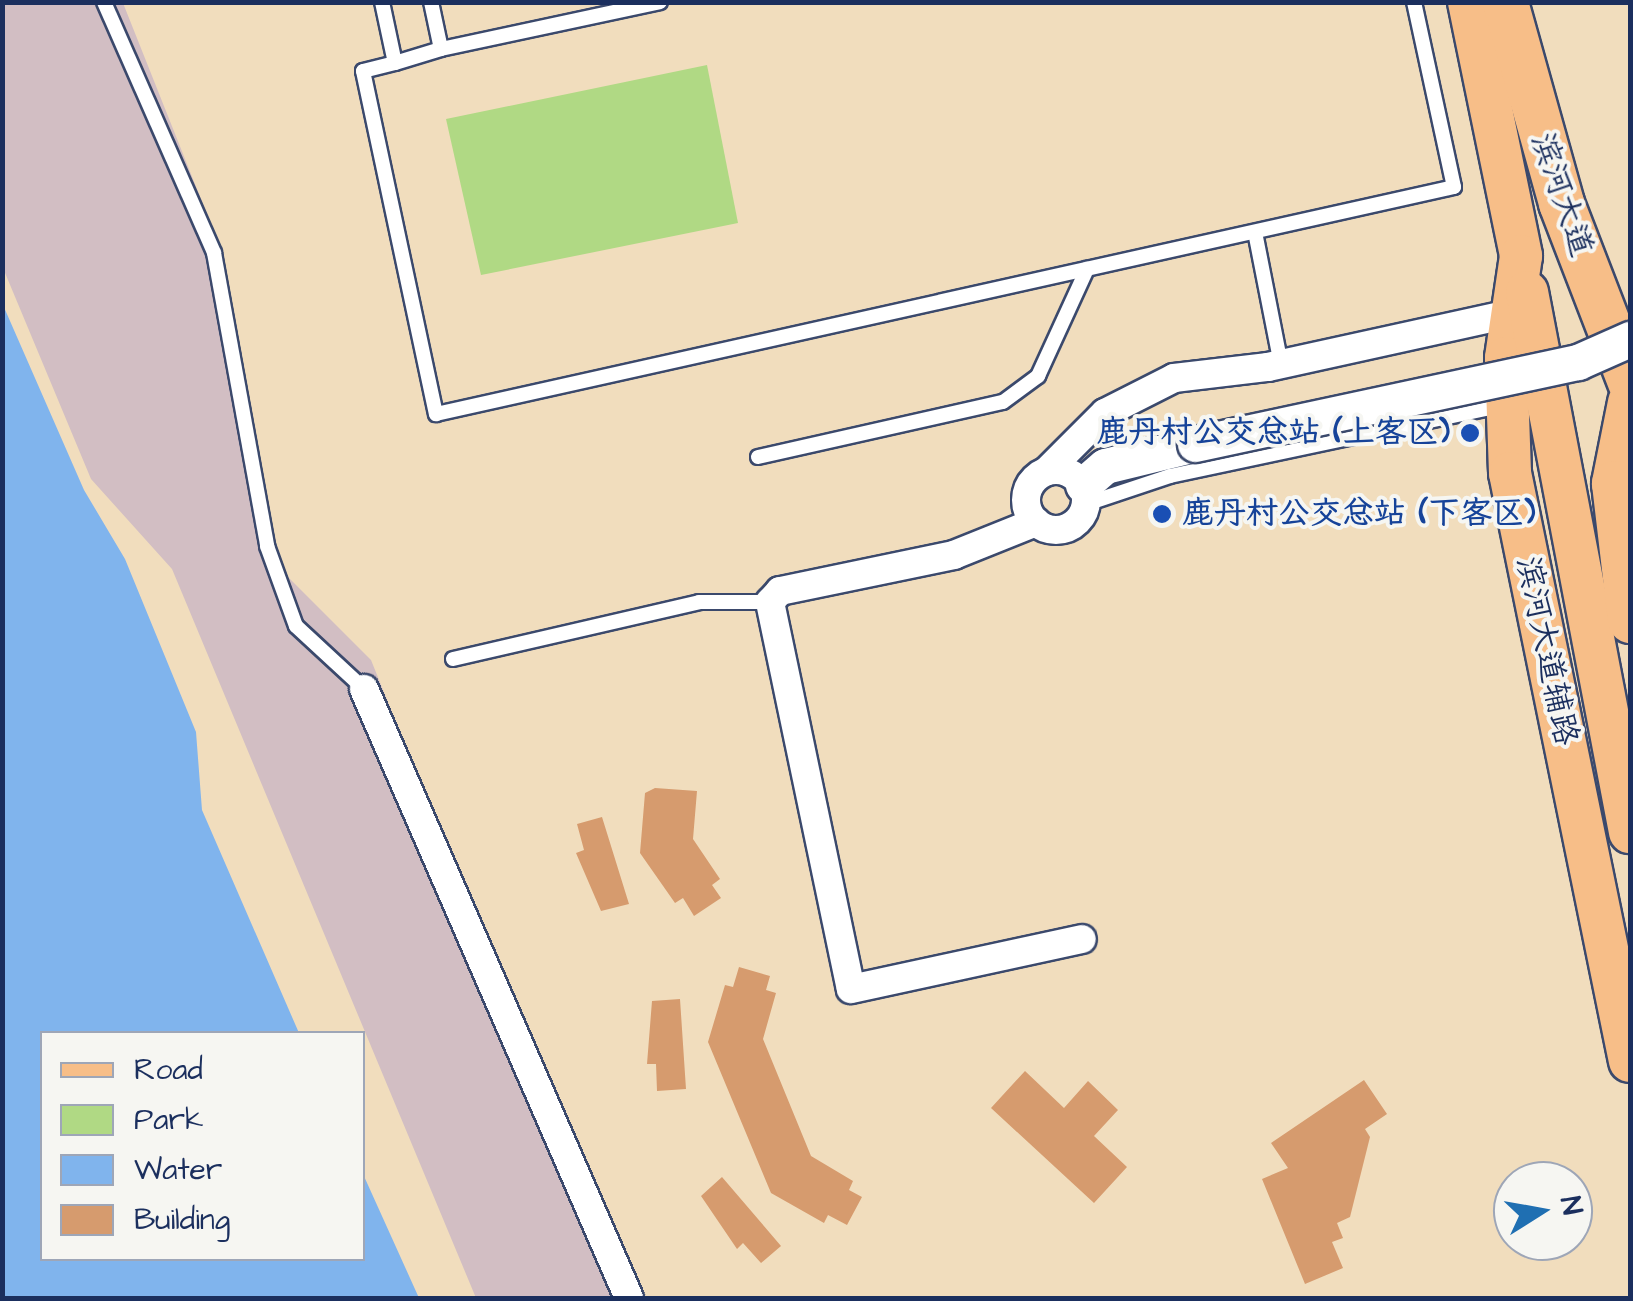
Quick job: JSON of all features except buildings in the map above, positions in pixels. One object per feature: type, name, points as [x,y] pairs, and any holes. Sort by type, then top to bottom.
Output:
[{"type":"highway","name":"滨河大道","points":[[1506,2],[1560,203],[1630,382]]},
{"type":"highway","points":[[1630,402],[1614,484],[1630,620]]},
{"type":"main road","points":[[1469,2],[1521,256],[1527,411]]},
{"type":"main road","points":[[1521,256],[1513,313],[1527,411],[1582,588],[1630,832]]},
{"type":"main road","name":"滨河大道辅路","points":[[1527,411],[1510,473],[1630,1061]]},
{"type":"street","points":[[1036,522],[1027,493],[1047,471],[1104,413],[1174,378],[1281,364],[1513,313]]},
{"type":"street","points":[[1082,939],[851,990],[770,602],[780,591],[954,555],[1036,522],[1062,530],[1078,520],[1085,495],[1105,466],[1578,362],[1630,339]]},
{"type":"street","points":[[1047,471],[1068,472],[1085,495]]},
{"type":"street","points":[[364,689],[629,1298]]},
{"type":"lane","points":[[104,2],[214,253],[267,546],[296,626],[364,689]]},
{"type":"lane","points":[[382,2],[394,63]]},
{"type":"lane","points":[[431,2],[441,50]]},
{"type":"lane","points":[[660,2],[363,71],[436,414],[1454,187],[1414,2]]},
{"type":"lane","points":[[1255,232],[1281,364]]},
{"type":"lane","points":[[758,457],[1003,402],[1038,376],[1087,269]]},
{"type":"lane","points":[[1085,495],[1527,411]]},
{"type":"lane","points":[[452,659],[700,602],[770,602]]},
{"type":"shaded area","points":[[2,3],[123,3],[220,247],[259,548],[371,660],[628,1298],[476,1298],[172,569],[91,479],[3,268]]},
{"type":"green space","points":[[707,65],[738,223],[481,275],[446,119]]},
{"type":"water","points":[[3,305],[84,490],[125,559],[196,732],[202,810],[298,1031],[40,1031],[40,1261],[365,1261],[365,1178],[419,1298],[3,1298]]},
{"type":"place","name":"鹿丹村公交总站 (上客区)","points":[[1470,433]]},
{"type":"place","name":"鹿丹村公交总站 (下客区)","points":[[1162,514]]}]
